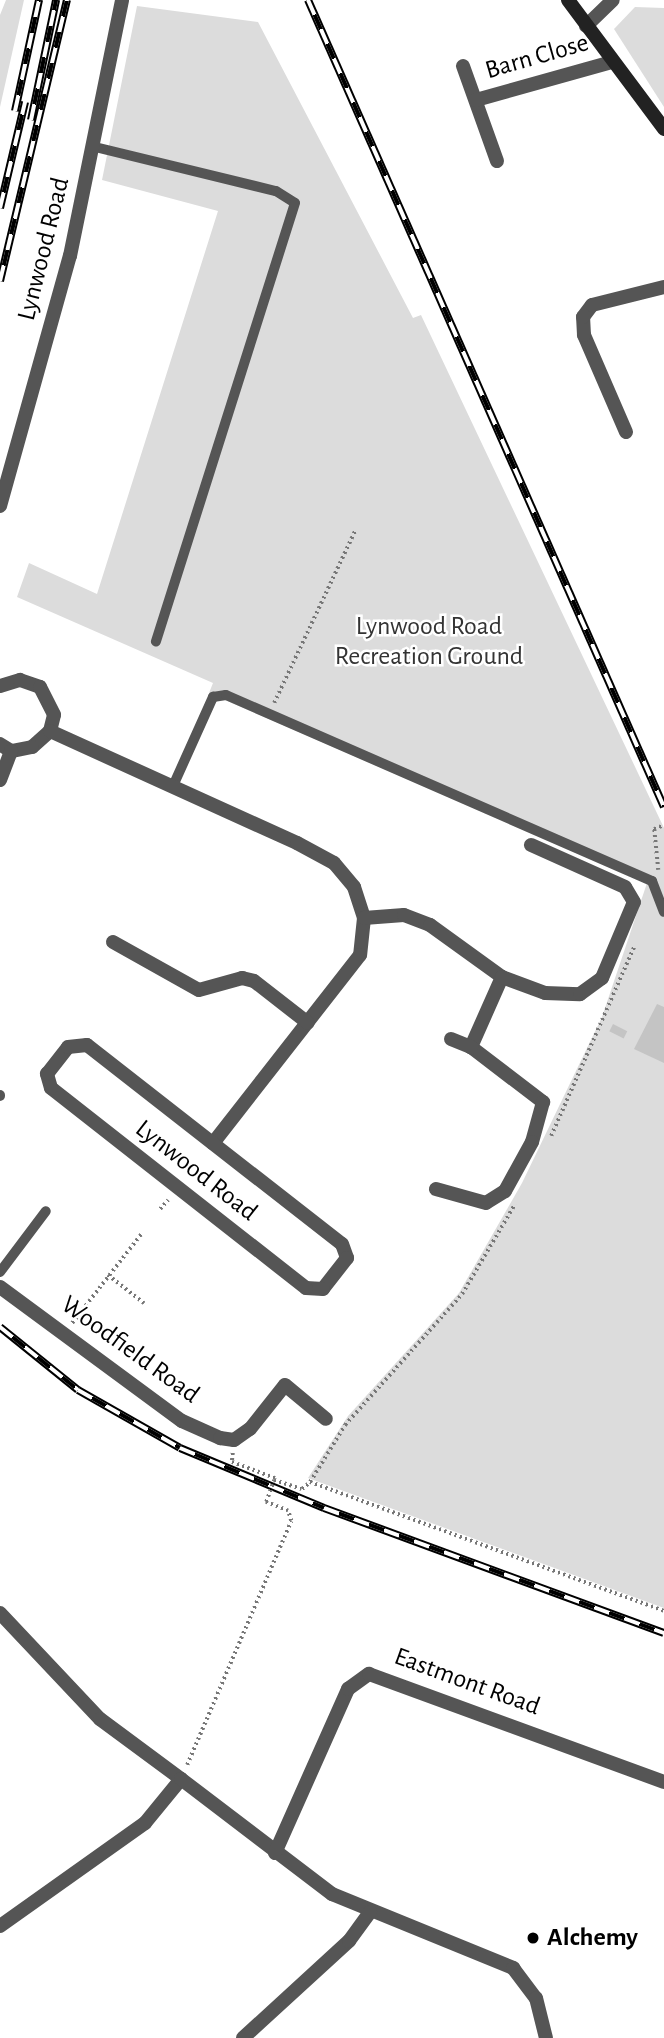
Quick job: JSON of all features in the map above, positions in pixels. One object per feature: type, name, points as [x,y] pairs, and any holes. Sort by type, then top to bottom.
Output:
[{"type":"street","name":"Lynwood Road","points":[[0,506],[94,147],[122,0]]},
{"type":"street","points":[[586,26],[613,0]]},
{"type":"street","points":[[571,1],[612,62],[664,129]]},
{"type":"street","name":"Barn Close","points":[[476,100],[612,62]]},
{"type":"street","name":"Barn Close","points":[[463,66],[497,161]]},
{"type":"street","points":[[626,432],[584,335],[583,317],[593,305],[664,287]]},
{"type":"street","points":[[0,686],[20,680],[40,687],[52,703],[50,731],[33,747],[5,747],[0,780]]},
{"type":"street","name":"Lynwood Road","points":[[50,731],[334,863],[354,887],[365,918],[360,955],[213,1143]]},
{"type":"street","points":[[365,918],[404,915],[430,925],[502,977],[545,993],[580,993],[602,978],[634,902],[625,887],[531,845]]},
{"type":"street","points":[[113,942],[199,990],[242,978],[254,981],[308,1024]]},
{"type":"street","points":[[471,1047],[502,977]]},
{"type":"street","points":[[436,1189],[486,1203],[505,1191],[532,1142],[543,1102],[471,1047],[451,1039]]},
{"type":"street","name":"Lynwood Road","points":[[87,1045],[213,1143],[342,1244],[347,1258],[323,1289],[306,1288],[207,1211],[51,1088],[47,1074],[68,1047],[87,1045]]},
{"type":"street","name":"Woodfield Road","points":[[0,1287],[182,1421],[234,1440]]},
{"type":"street","points":[[234,1440],[285,1385],[326,1419]]},
{"type":"street","points":[[0,1613],[100,1720],[275,1853],[370,1912],[513,1968],[536,1998],[546,2038]]},
{"type":"street","name":"Eastmont Road","points":[[275,1853],[348,1689],[369,1674],[664,1782]]},
{"type":"street","points":[[0,1926],[145,1823],[181,1779]]},
{"type":"street","points":[[243,2038],[349,1941],[370,1912]]},
{"type":"lane","points":[[94,147],[276,191],[295,203],[156,641]]},
{"type":"lane","points":[[173,786],[213,697],[226,695],[652,881],[664,912]]},
{"type":"lane","points":[[0,1272],[46,1211]]},
{"type":"path","points":[[269,714],[356,528]]},
{"type":"path","points":[[659,856],[654,829],[664,825]]},
{"type":"path","points":[[64,1333],[142,1233]]},
{"type":"path","points":[[108,1275],[144,1303]]},
{"type":"path","points":[[234,1440],[232,1462],[302,1489]]},
{"type":"path","points":[[181,1779],[291,1521],[288,1511],[266,1502],[274,1480],[287,1484]]},
{"type":"path","points":[[310,1482],[664,1611]]},
{"type":"green space","points":[[6,0],[24,0],[0,107],[0,15]]},
{"type":"green space","name":"Lynwood Road Recreation Ground","points":[[137,6],[258,22],[413,318],[421,315],[664,828],[664,1608],[308,1478],[348,1416],[459,1293],[522,1183],[602,1017],[647,883],[209,693],[213,683],[17,597],[29,563],[97,594],[218,211],[102,180]]},
{"type":"green space","points":[[635,7],[664,8],[664,107],[614,29]]},
{"type":"building","points":[[657,1004],[664,1007],[664,1063],[634,1049]]},
{"type":"building","points":[[613,1024],[627,1031],[624,1038],[609,1031]]},
{"type":"railway","points":[[15,111],[39,0]]},
{"type":"railway","points":[[31,120],[56,0]]},
{"type":"railway","points":[[0,281],[67,0]]},
{"type":"railway","points":[[308,0],[664,807]]},
{"type":"railway","points":[[0,208],[25,102]]},
{"type":"railway","points":[[0,1327],[78,1390],[180,1448],[324,1508],[664,1633]]},
{"type":"place","name":"Alchemy","points":[[533,1938]]}]
